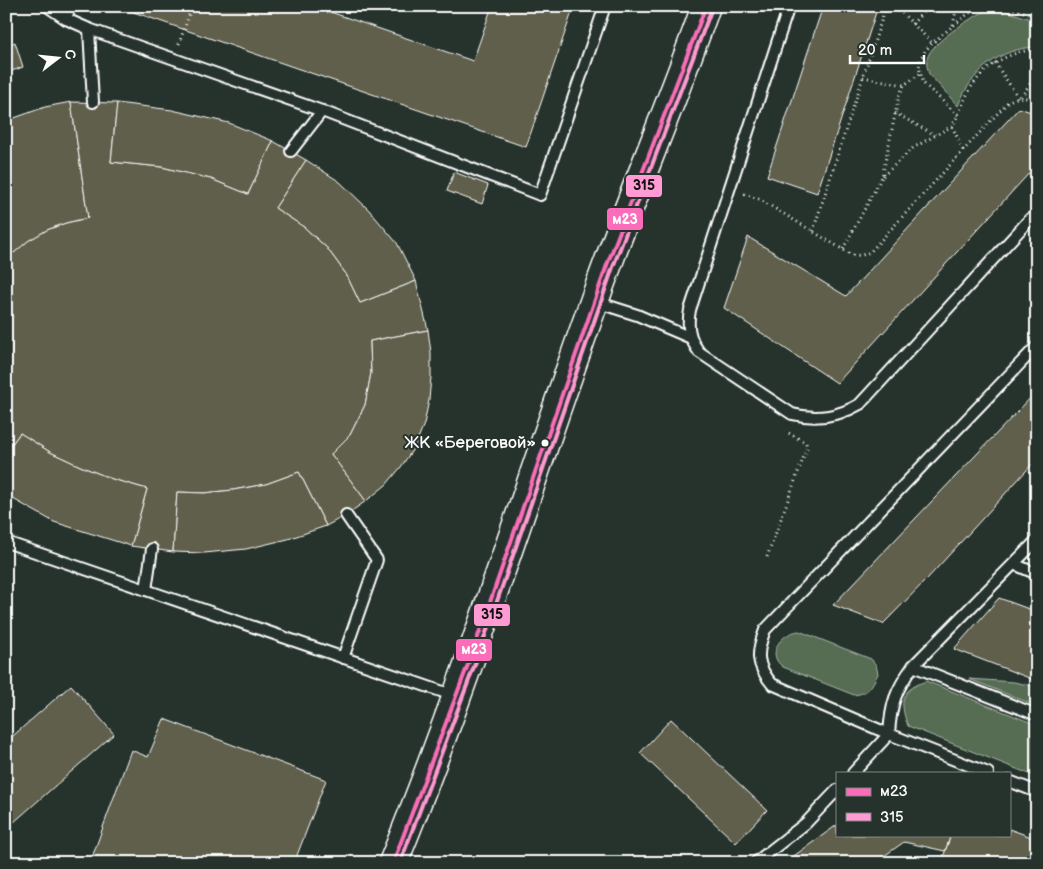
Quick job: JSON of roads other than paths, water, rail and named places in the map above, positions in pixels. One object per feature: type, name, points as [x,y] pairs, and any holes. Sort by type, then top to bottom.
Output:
[{"type":"street","points":[[393,863],[418,802],[456,696],[621,225],[685,66],[706,6]]},
{"type":"lane","points":[[47,6],[66,19],[90,29],[322,111],[540,195],[605,6]]},
{"type":"lane","points":[[66,19],[70,6]]},
{"type":"lane","points":[[789,6],[690,310],[688,321],[691,338],[698,352],[792,414],[823,418],[838,415],[860,404],[1030,219],[1037,215]]},
{"type":"lane","points":[[90,29],[93,102]]},
{"type":"lane","points":[[291,151],[322,111]]},
{"type":"lane","points":[[594,302],[637,315],[691,338]]},
{"type":"lane","points":[[985,772],[889,734],[772,684],[762,672],[759,660],[760,643],[765,630],[1037,346]]},
{"type":"lane","points":[[344,658],[377,560],[346,515]]},
{"type":"lane","points":[[854,772],[889,734],[890,711],[899,685],[913,666],[1037,540]]},
{"type":"lane","points":[[6,542],[456,696]]},
{"type":"lane","points":[[146,590],[152,549]]},
{"type":"lane","points":[[1014,564],[1037,574]]},
{"type":"lane","points":[[913,666],[1037,715]]},
{"type":"lane","points":[[1010,781],[1037,792]]},
{"type":"lane","points":[[755,863],[806,823],[836,791]]},
{"type":"place","name":"ЖК «Береговой»","points":[[545,443]]}]
